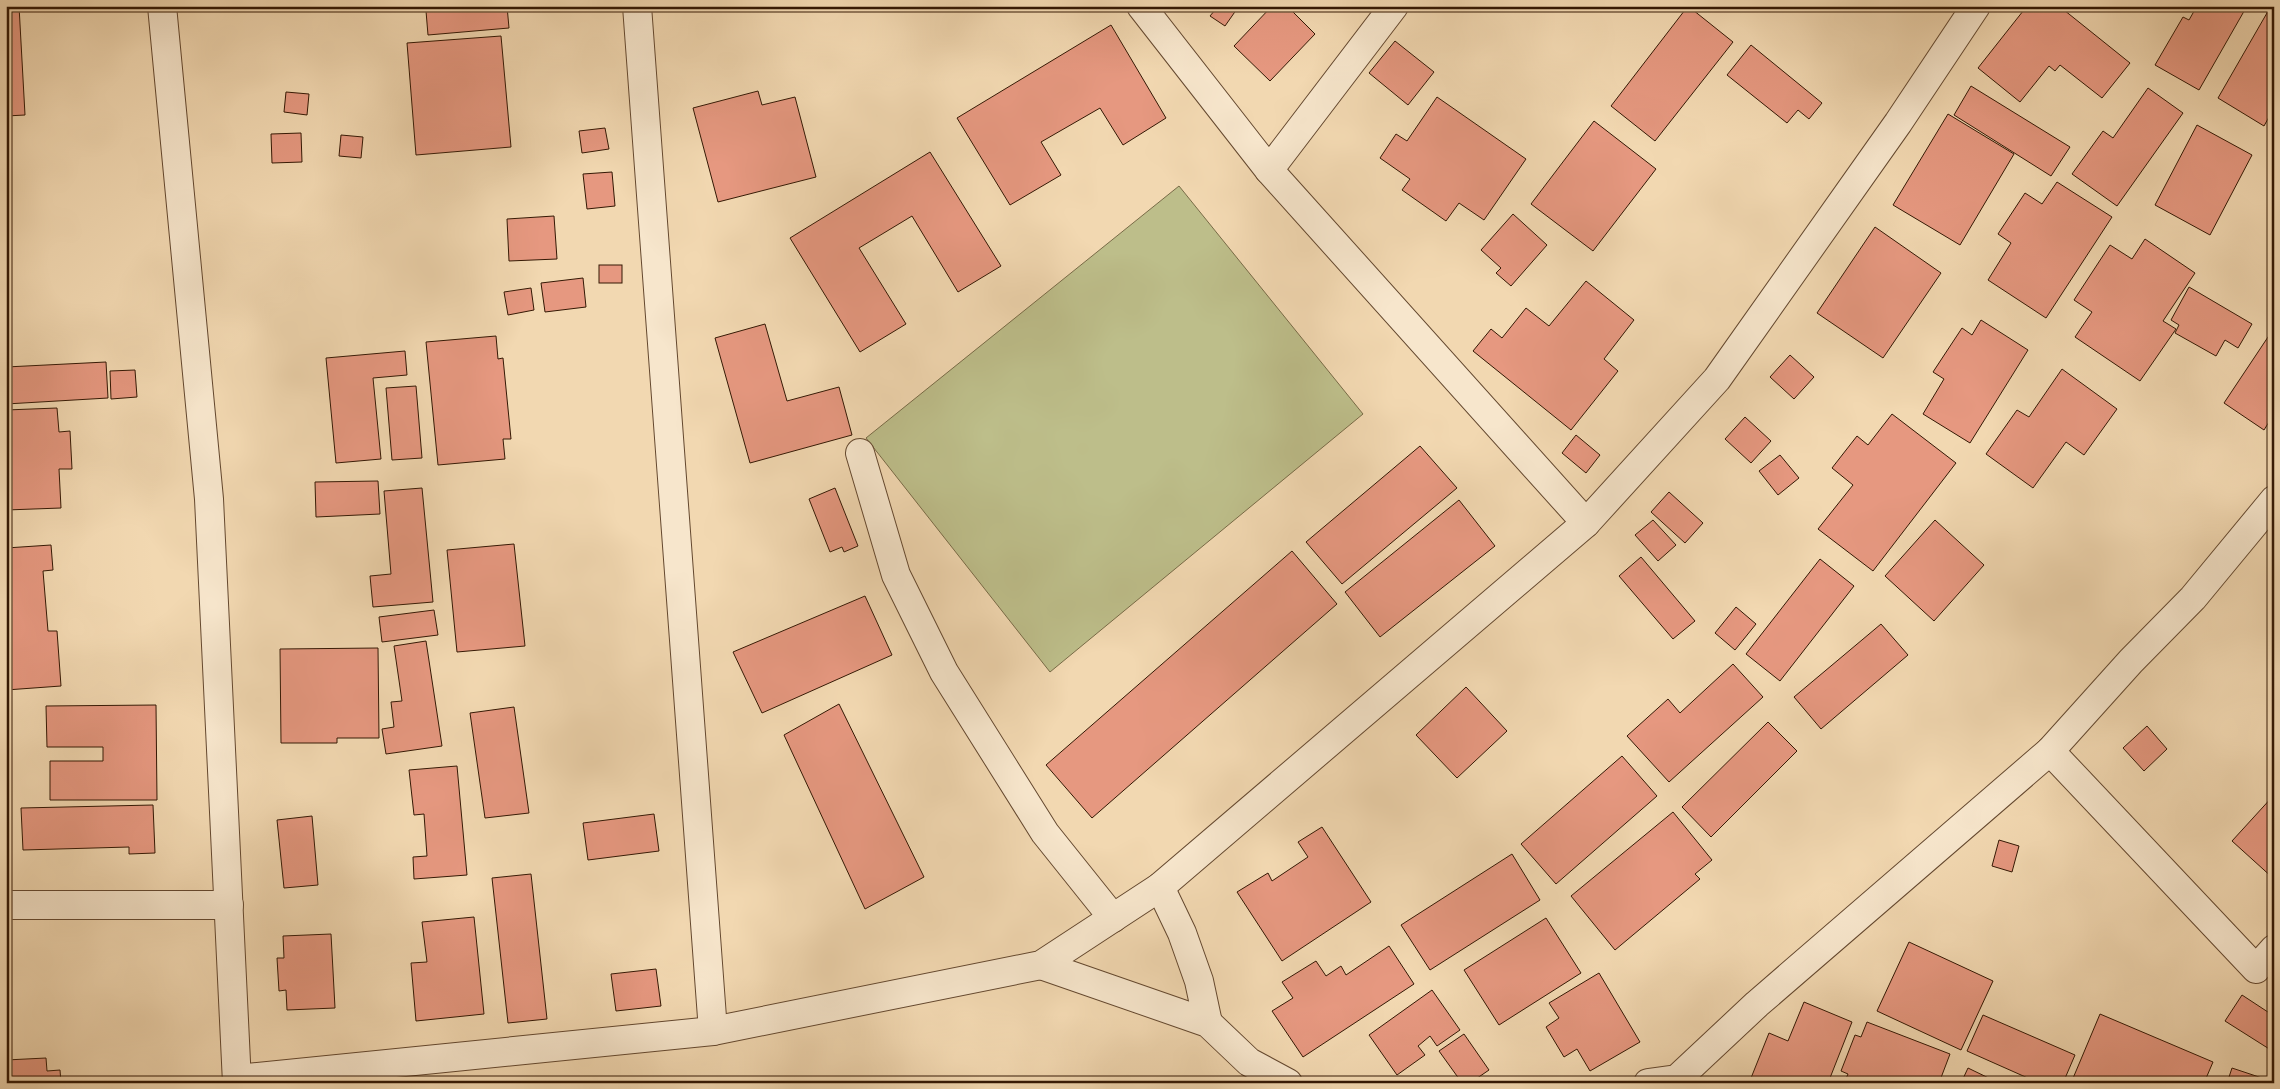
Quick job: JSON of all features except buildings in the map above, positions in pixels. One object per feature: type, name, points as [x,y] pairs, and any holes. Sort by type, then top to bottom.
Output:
[{"type":"street","points":[[162,6],[209,500],[237,1081],[713,1031],[1041,965],[1160,887],[1586,523],[1717,380],[1898,124],[1976,6]]},
{"type":"street","points":[[637,6],[713,1031]]},
{"type":"street","points":[[1141,6],[1269,170],[1586,523]]},
{"type":"street","points":[[1269,170],[1394,6]]},
{"type":"street","points":[[860,453],[896,576],[944,672],[1045,833],[1113,918]]},
{"type":"street","points":[[1648,1083],[1681,1081],[1757,1004],[2050,751],[2130,661],[2193,598],[2274,500]]},
{"type":"street","points":[[2050,751],[2268,966]]},
{"type":"street","points":[[1160,887],[1182,933],[1200,981],[1208,1023]]},
{"type":"street","points":[[6,905],[229,906]]},
{"type":"street","points":[[1041,965],[1208,1023],[1249,1062],[1288,1083]]},
{"type":"green space","points":[[1179,186],[1363,414],[1050,672],[866,438]]}]
